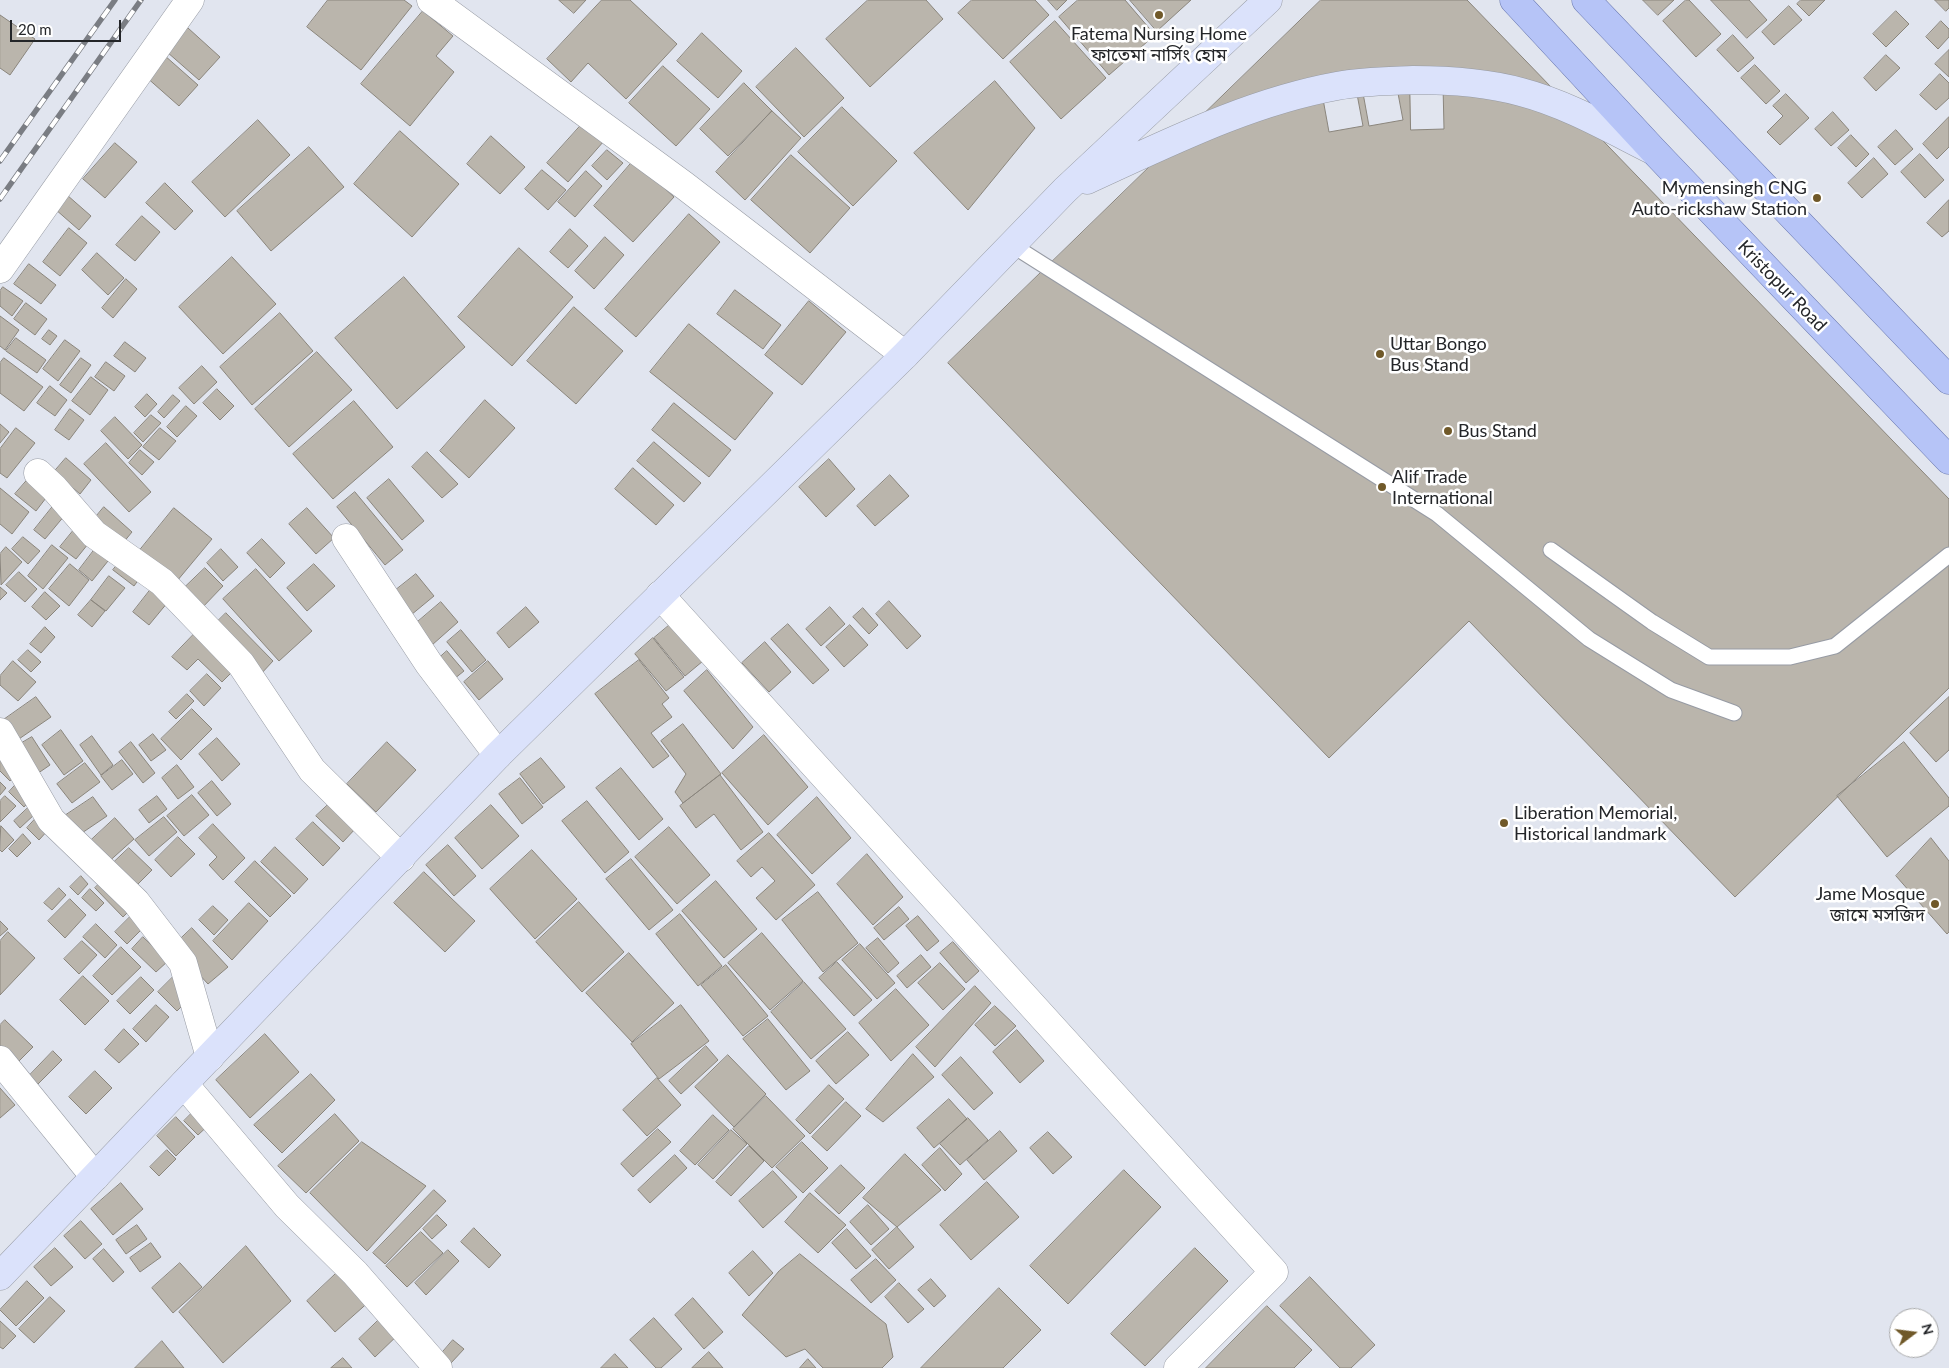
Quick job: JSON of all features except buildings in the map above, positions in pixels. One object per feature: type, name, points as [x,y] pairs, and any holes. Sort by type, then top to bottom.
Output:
[{"type":"main road","points":[[0,1276],[498,755],[905,354],[1065,190],[1268,0]]},
{"type":"main road","name":"Kristopur Road","points":[[1514,0],[1653,150],[1949,460]]},
{"type":"main road","points":[[1586,0],[1949,380]]},
{"type":"main road","points":[[1065,190],[1166,144],[1250,109],[1292,96],[1339,85],[1374,81],[1450,80],[1485,84],[1522,92],[1560,104],[1653,150]]},
{"type":"street","points":[[0,268],[190,0]]},
{"type":"street","points":[[430,0],[686,186],[905,354]]},
{"type":"street","points":[[38,473],[54,488],[94,534],[162,582],[241,664],[312,770],[401,858]]},
{"type":"street","points":[[346,538],[429,664],[498,755]]},
{"type":"street","points":[[660,595],[1274,1272],[1178,1368]]},
{"type":"street","points":[[0,732],[51,820],[136,902],[183,963],[210,1057]]},
{"type":"street","points":[[0,1060],[95,1177]]},
{"type":"street","points":[[184,1084],[287,1206],[355,1272],[438,1368]]},
{"type":"lane","points":[[1012,245],[1437,514],[1589,639],[1671,690],[1734,713]]},
{"type":"lane","points":[[1551,550],[1652,622],[1709,657],[1790,657],[1835,646],[1949,555]]},
{"type":"railway","points":[[0,161],[115,0]]},
{"type":"railway","points":[[0,199],[141,0]]},
{"type":"place","name":"Fatema Nursing Home ফাতেমা নার্সিং হোম","points":[[1159,15]]},
{"type":"place","name":"Mymensingh CNG Auto-rickshaw Station","points":[[1817,198]]},
{"type":"place","name":"Uttar Bongo Bus Stand","points":[[1380,354]]},
{"type":"place","name":"Bus Stand","points":[[1448,431]]},
{"type":"place","name":"Alif Trade International","points":[[1382,487]]},
{"type":"place","name":"Liberation Memorial, Historical landmark","points":[[1504,823]]},
{"type":"place","name":"Jame Mosque জামে মসজিদ","points":[[1935,904]]}]
